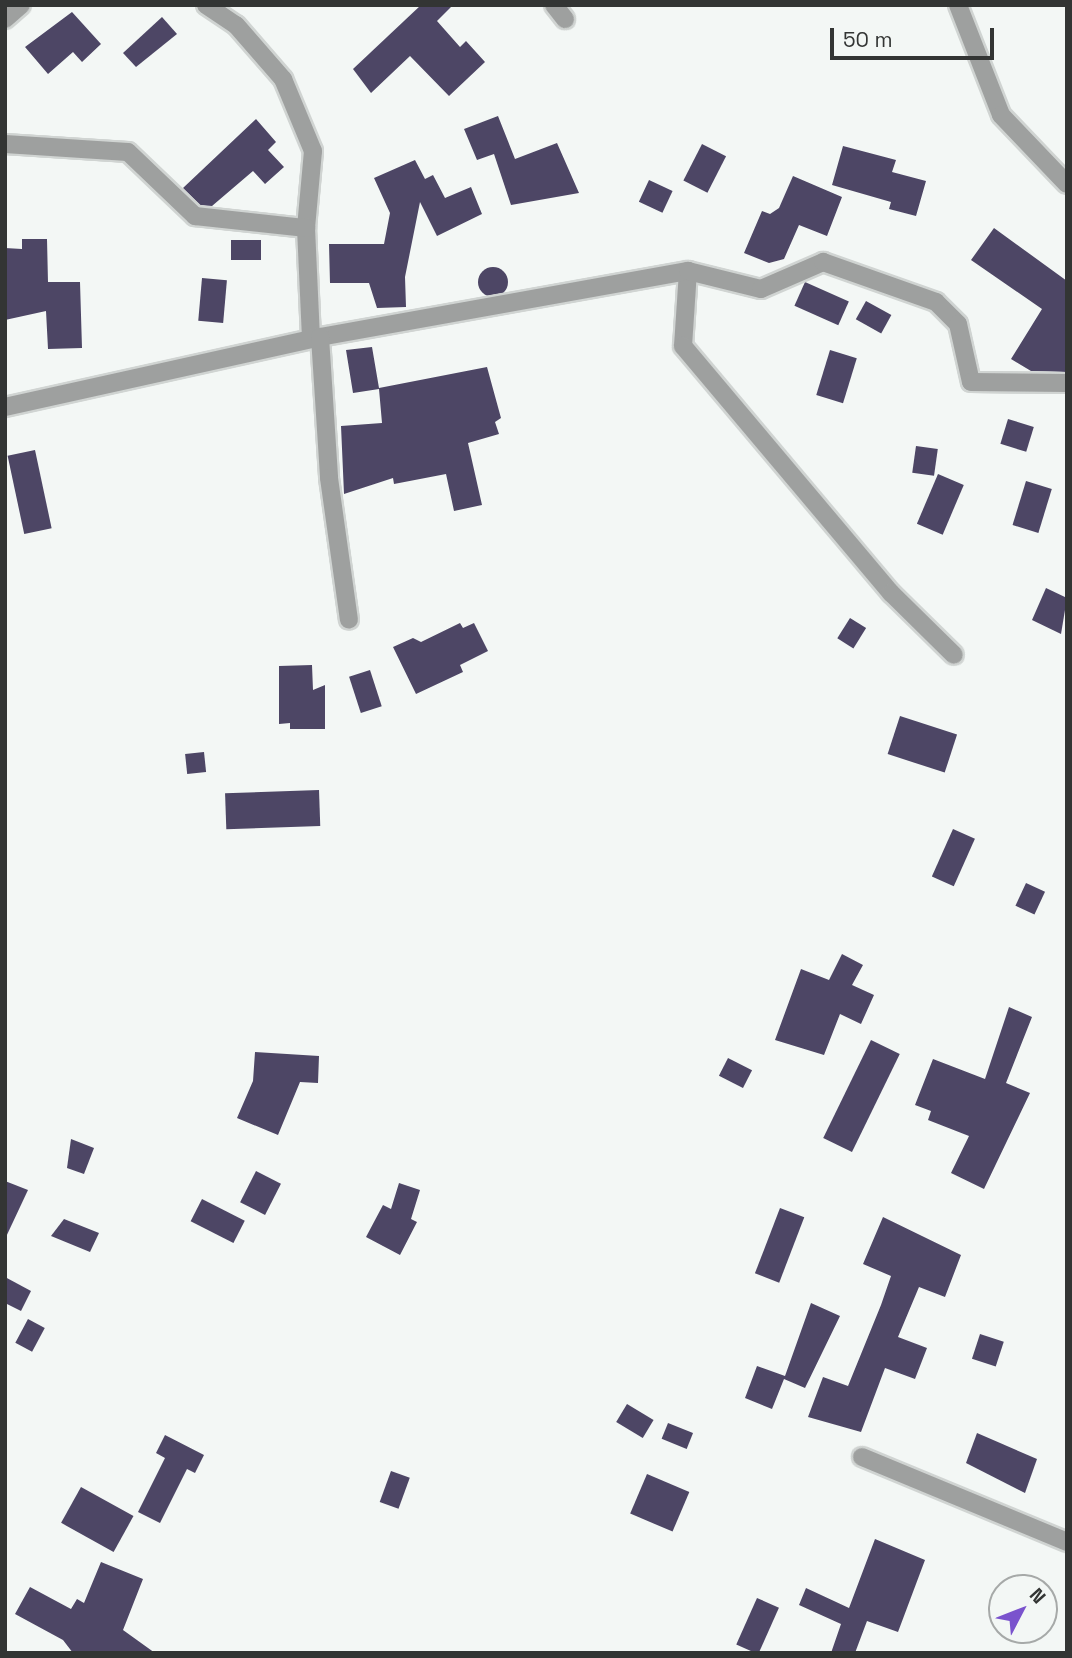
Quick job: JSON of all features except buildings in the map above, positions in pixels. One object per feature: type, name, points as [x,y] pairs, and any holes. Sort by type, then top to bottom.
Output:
[{"type":"street","points":[[5,19],[21,5]]},
{"type":"street","points":[[206,5],[236,25],[283,79],[313,151],[306,228],[329,478],[349,620]]},
{"type":"street","points":[[958,5],[1001,115],[1067,184]]},
{"type":"street","points":[[5,144],[128,152],[195,216],[306,228]]},
{"type":"street","points":[[5,407],[316,338],[688,271],[761,289],[823,262],[936,302],[958,324],[971,382],[1067,383]]},
{"type":"street","points":[[688,271],[684,346],[891,593],[954,655]]},
{"type":"street","points":[[862,1457],[1067,1542]]}]
